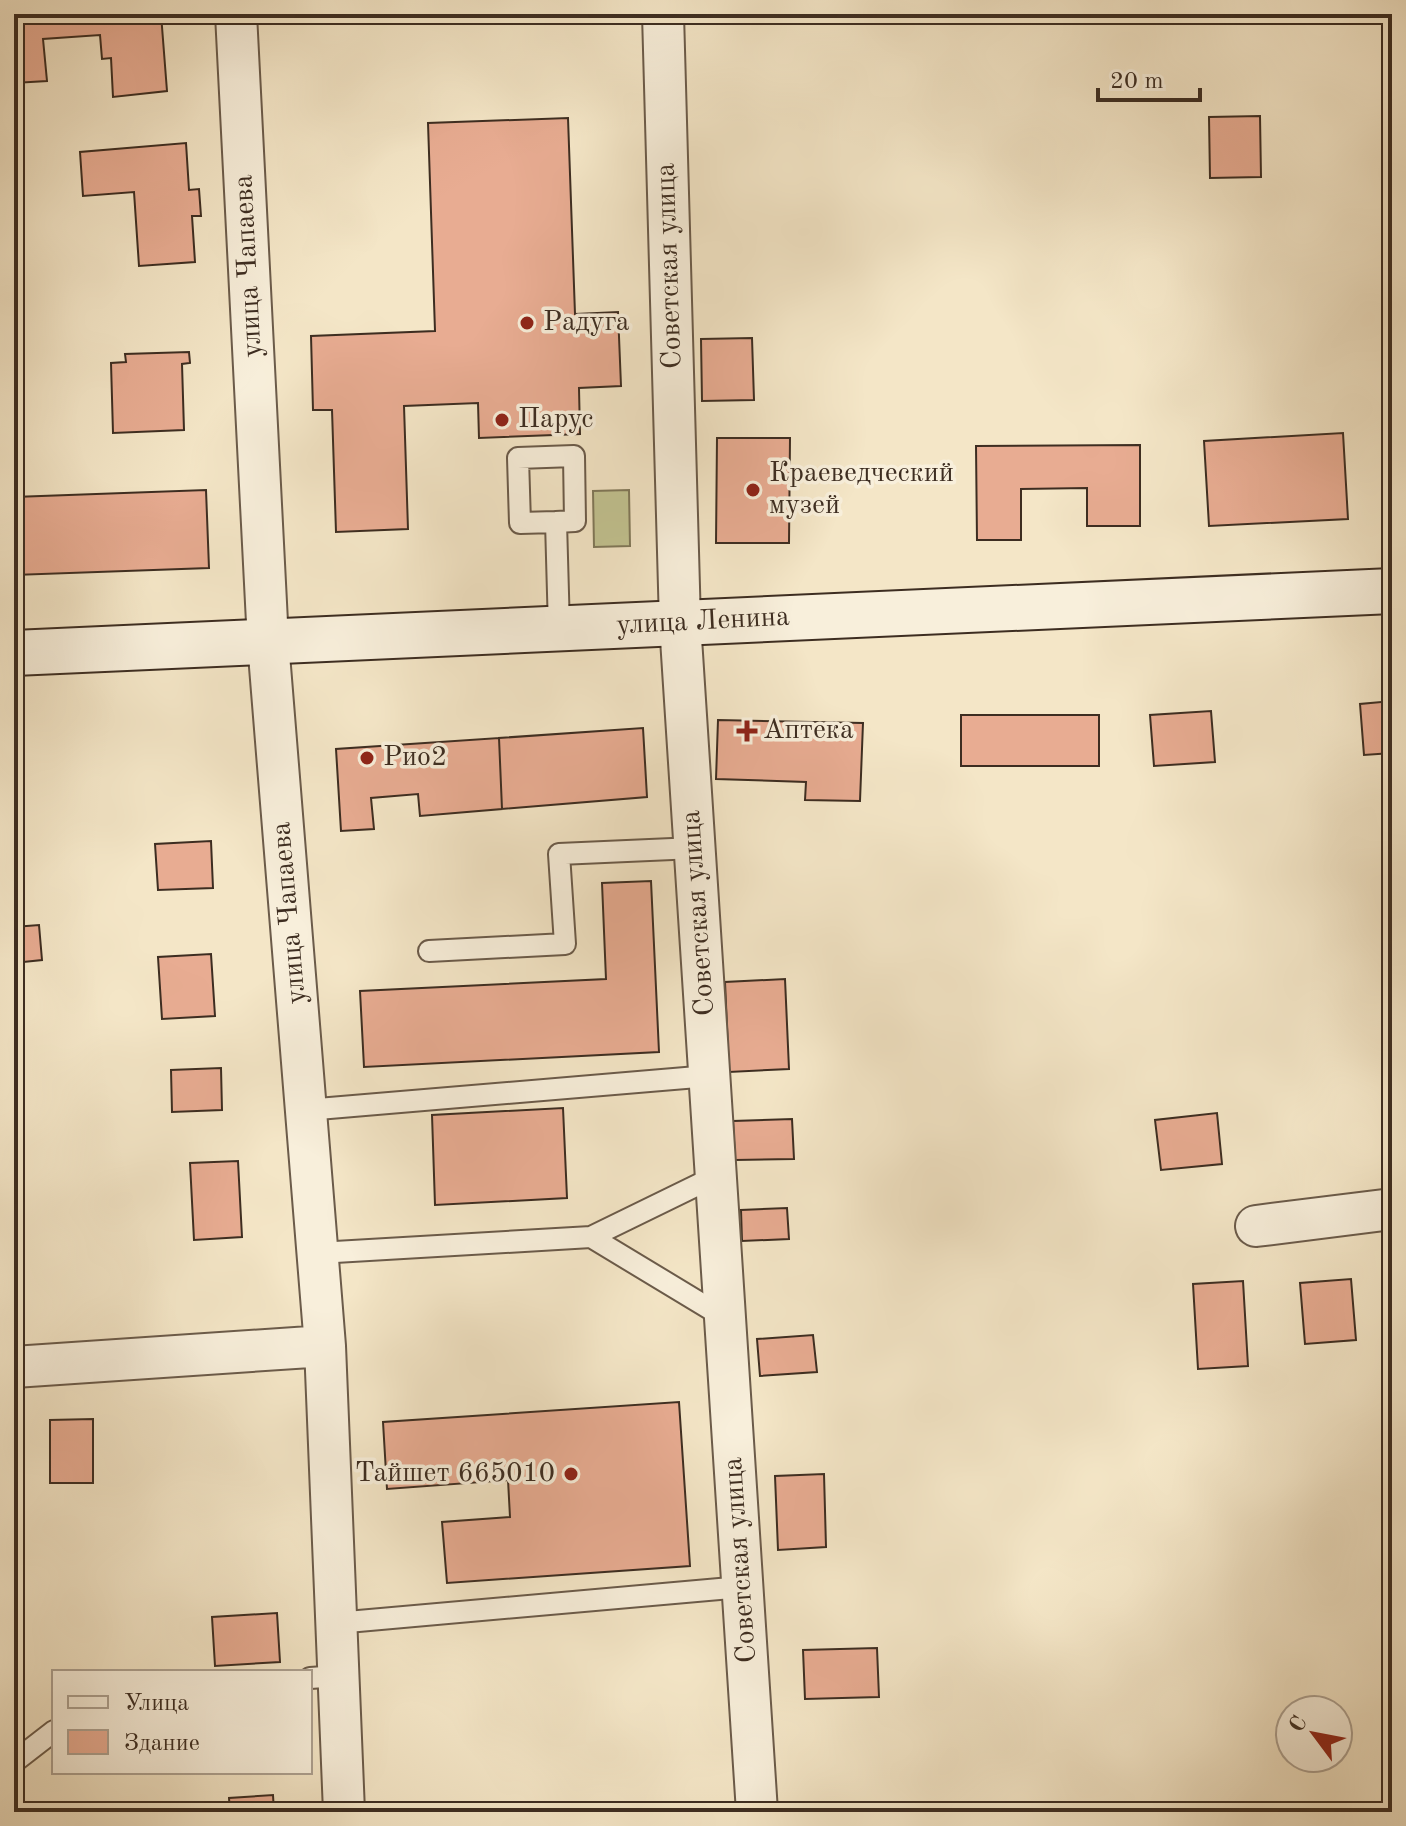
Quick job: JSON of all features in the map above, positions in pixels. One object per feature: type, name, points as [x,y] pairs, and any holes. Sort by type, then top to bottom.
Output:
[{"type":"main road","name":"улица Ленина","points":[[14,653],[1392,591]]},
{"type":"street","name":"улица Чапаева","points":[[236,14],[268,642],[325,1346],[336,1623],[324,1677],[344,1812]]},
{"type":"street","name":"Советская улица","points":[[663,14],[680,623],[757,1812]]},
{"type":"street","points":[[1256,1226],[1392,1209]]},
{"type":"street","points":[[14,1367],[325,1346]]},
{"type":"lane","points":[[556,522],[559,629]]},
{"type":"lane","points":[[429,951],[565,944],[559,854],[695,848]]},
{"type":"lane","points":[[306,1110],[709,1076]]},
{"type":"lane","points":[[318,1253],[591,1237],[716,1176]]},
{"type":"lane","points":[[591,1237],[725,1318]]},
{"type":"lane","points":[[336,1623],[742,1587]]},
{"type":"lane","points":[[14,1762],[52,1733]]},
{"type":"green space","points":[[629,490],[630,546],[594,547],[593,491]]},
{"type":"building","points":[[14,14],[161,14],[167,91],[113,97],[111,58],[102,59],[100,35],[43,39],[47,81],[14,83]]},
{"type":"building","points":[[1260,116],[1261,177],[1210,178],[1209,117]]},
{"type":"building","name":"Радуга","points":[[568,118],[575,314],[618,312],[621,386],[579,388],[580,434],[479,438],[478,403],[404,406],[408,529],[336,532],[332,410],[313,410],[311,336],[435,331],[428,123]]},
{"type":"building","points":[[186,143],[189,190],[199,189],[201,216],[192,216],[195,262],[139,266],[134,192],[83,196],[80,152]]},
{"type":"building","points":[[752,338],[754,400],[702,401],[701,339]]},
{"type":"building","points":[[189,352],[190,363],[182,364],[184,430],[113,433],[111,363],[126,362],[125,354]]},
{"type":"building","points":[[1343,433],[1348,519],[1209,526],[1204,441]]},
{"type":"building","name":"Краеведческий музей","points":[[717,438],[790,438],[789,543],[716,543]]},
{"type":"building","points":[[1140,445],[1140,526],[1087,526],[1087,488],[1021,489],[1021,540],[977,540],[976,446]]},
{"type":"building","points":[[206,490],[209,568],[14,575],[14,497]]},
{"type":"building","points":[[1392,701],[1392,753],[1364,755],[1360,704]]},
{"type":"building","points":[[1211,711],[1215,762],[1154,766],[1150,715]]},
{"type":"building","points":[[961,715],[1099,715],[1099,766],[961,766]]},
{"type":"building","points":[[718,720],[863,723],[860,801],[805,800],[806,782],[716,779]]},
{"type":"building","points":[[643,728],[647,797],[502,809],[499,738]]},
{"type":"building","points":[[499,738],[502,809],[420,816],[418,794],[371,798],[374,829],[341,831],[336,749]]},
{"type":"building","points":[[211,841],[213,888],[158,890],[155,844]]},
{"type":"building","points":[[651,881],[659,1052],[364,1067],[360,991],[606,979],[602,883]]},
{"type":"building","points":[[39,925],[42,960],[14,963],[14,927]]},
{"type":"building","points":[[211,954],[215,1016],[162,1019],[158,957]]},
{"type":"building","points":[[785,979],[789,1069],[729,1072],[725,982]]},
{"type":"building","points":[[221,1068],[222,1110],[172,1112],[171,1070]]},
{"type":"building","points":[[563,1108],[567,1198],[435,1205],[432,1115]]},
{"type":"building","points":[[1217,1113],[1222,1164],[1161,1170],[1155,1120]]},
{"type":"building","points":[[792,1119],[794,1159],[735,1160],[733,1121]]},
{"type":"building","points":[[238,1161],[242,1237],[194,1240],[190,1163]]},
{"type":"building","points":[[787,1208],[789,1239],[742,1241],[741,1210]]},
{"type":"building","points":[[1351,1279],[1356,1340],[1305,1344],[1300,1283]]},
{"type":"building","points":[[1243,1281],[1248,1366],[1198,1369],[1193,1284]]},
{"type":"building","points":[[813,1335],[817,1372],[760,1376],[757,1339]]},
{"type":"building","points":[[679,1402],[690,1566],[447,1583],[442,1522],[510,1517],[508,1480],[387,1489],[383,1422]]},
{"type":"building","points":[[93,1419],[93,1483],[50,1483],[50,1420]]},
{"type":"building","points":[[824,1474],[826,1547],[778,1550],[775,1476]]},
{"type":"building","points":[[277,1613],[280,1662],[215,1666],[212,1617]]},
{"type":"building","points":[[877,1648],[879,1697],[805,1699],[803,1650]]},
{"type":"building","points":[[273,1795],[274,1812],[230,1812],[229,1798]]},
{"type":"place","name":"Радуга","points":[[527,323]]},
{"type":"place","name":"Парус","points":[[502,420]]},
{"type":"place","name":"Краеведческий музей","points":[[753,490]]},
{"type":"place","name":"Аптека","points":[[747,731]]},
{"type":"place","name":"Рио2","points":[[367,758]]},
{"type":"place","name":"Тайшет 665010","points":[[571,1474]]}]
